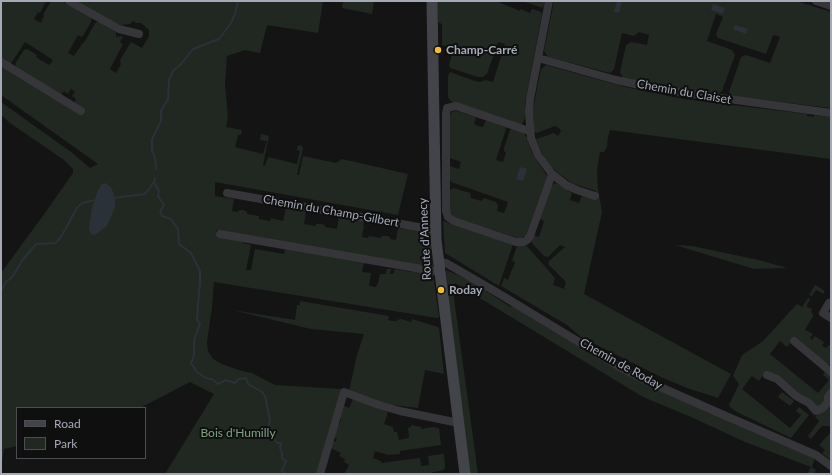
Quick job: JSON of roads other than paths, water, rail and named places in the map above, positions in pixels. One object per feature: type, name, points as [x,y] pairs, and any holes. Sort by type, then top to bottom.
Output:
[{"type":"main road","name":"Route d'Annecy","points":[[432,1],[435,94],[435,230],[438,267],[465,474]]},
{"type":"street","points":[[69,1],[119,29],[139,34]]},
{"type":"street","points":[[549,1],[530,99],[529,131],[534,147],[552,174],[566,185],[595,196]]},
{"type":"street","points":[[816,1],[831,6]]},
{"type":"street","name":"Chemin du Claiset","points":[[538,58],[616,80],[663,90],[831,113]]},
{"type":"street","points":[[1,62],[81,111]]},
{"type":"street","points":[[529,131],[456,106],[447,108],[446,211],[448,217],[451,220],[516,242],[524,242],[530,236],[552,174]]},
{"type":"street","name":"Chemin du Champ-Gilbert","points":[[228,193],[435,230]]},
{"type":"street","name":"Chemin de Roday","points":[[220,234],[438,267],[446,263],[625,370],[816,455],[831,466]]},
{"type":"street","points":[[831,305],[829,303],[823,313],[831,318]]},
{"type":"street","points":[[794,341],[831,372]]},
{"type":"street","points":[[767,375],[777,379],[816,411],[823,408],[831,393]]},
{"type":"street","points":[[320,474],[344,392],[378,405],[400,411],[458,423]]},
{"type":"waterway","points":[[156,169],[155,158],[152,150],[152,139],[161,121],[161,111],[168,99],[169,80],[173,71],[182,63],[193,49],[219,39],[231,23],[238,1]]},
{"type":"waterway","points":[[155,178],[154,182],[159,191],[158,196],[164,205],[160,211],[162,216],[171,219],[178,229],[179,244],[191,253],[200,271],[197,320],[200,323],[194,340],[194,355],[191,363],[197,372],[204,377],[212,379],[218,384],[226,380],[235,383],[239,379],[246,378],[248,384],[262,392],[265,396],[270,420],[269,426],[266,430],[274,434],[274,439],[277,443],[281,443],[280,448],[282,458],[286,461],[282,471],[284,474]]},
{"type":"waterway","points":[[113,198],[145,194],[154,182]]},
{"type":"waterway","points":[[1,291],[6,282],[12,277],[24,258],[36,244],[56,243],[61,237],[77,208],[82,203],[96,200]]},
{"type":"place","name":"Champ-Carré","points":[[438,50]]},
{"type":"place","name":"Roday","points":[[441,290]]},
{"type":"park label","name":"Bois d'Humilly","points":[[238,433]]}]
